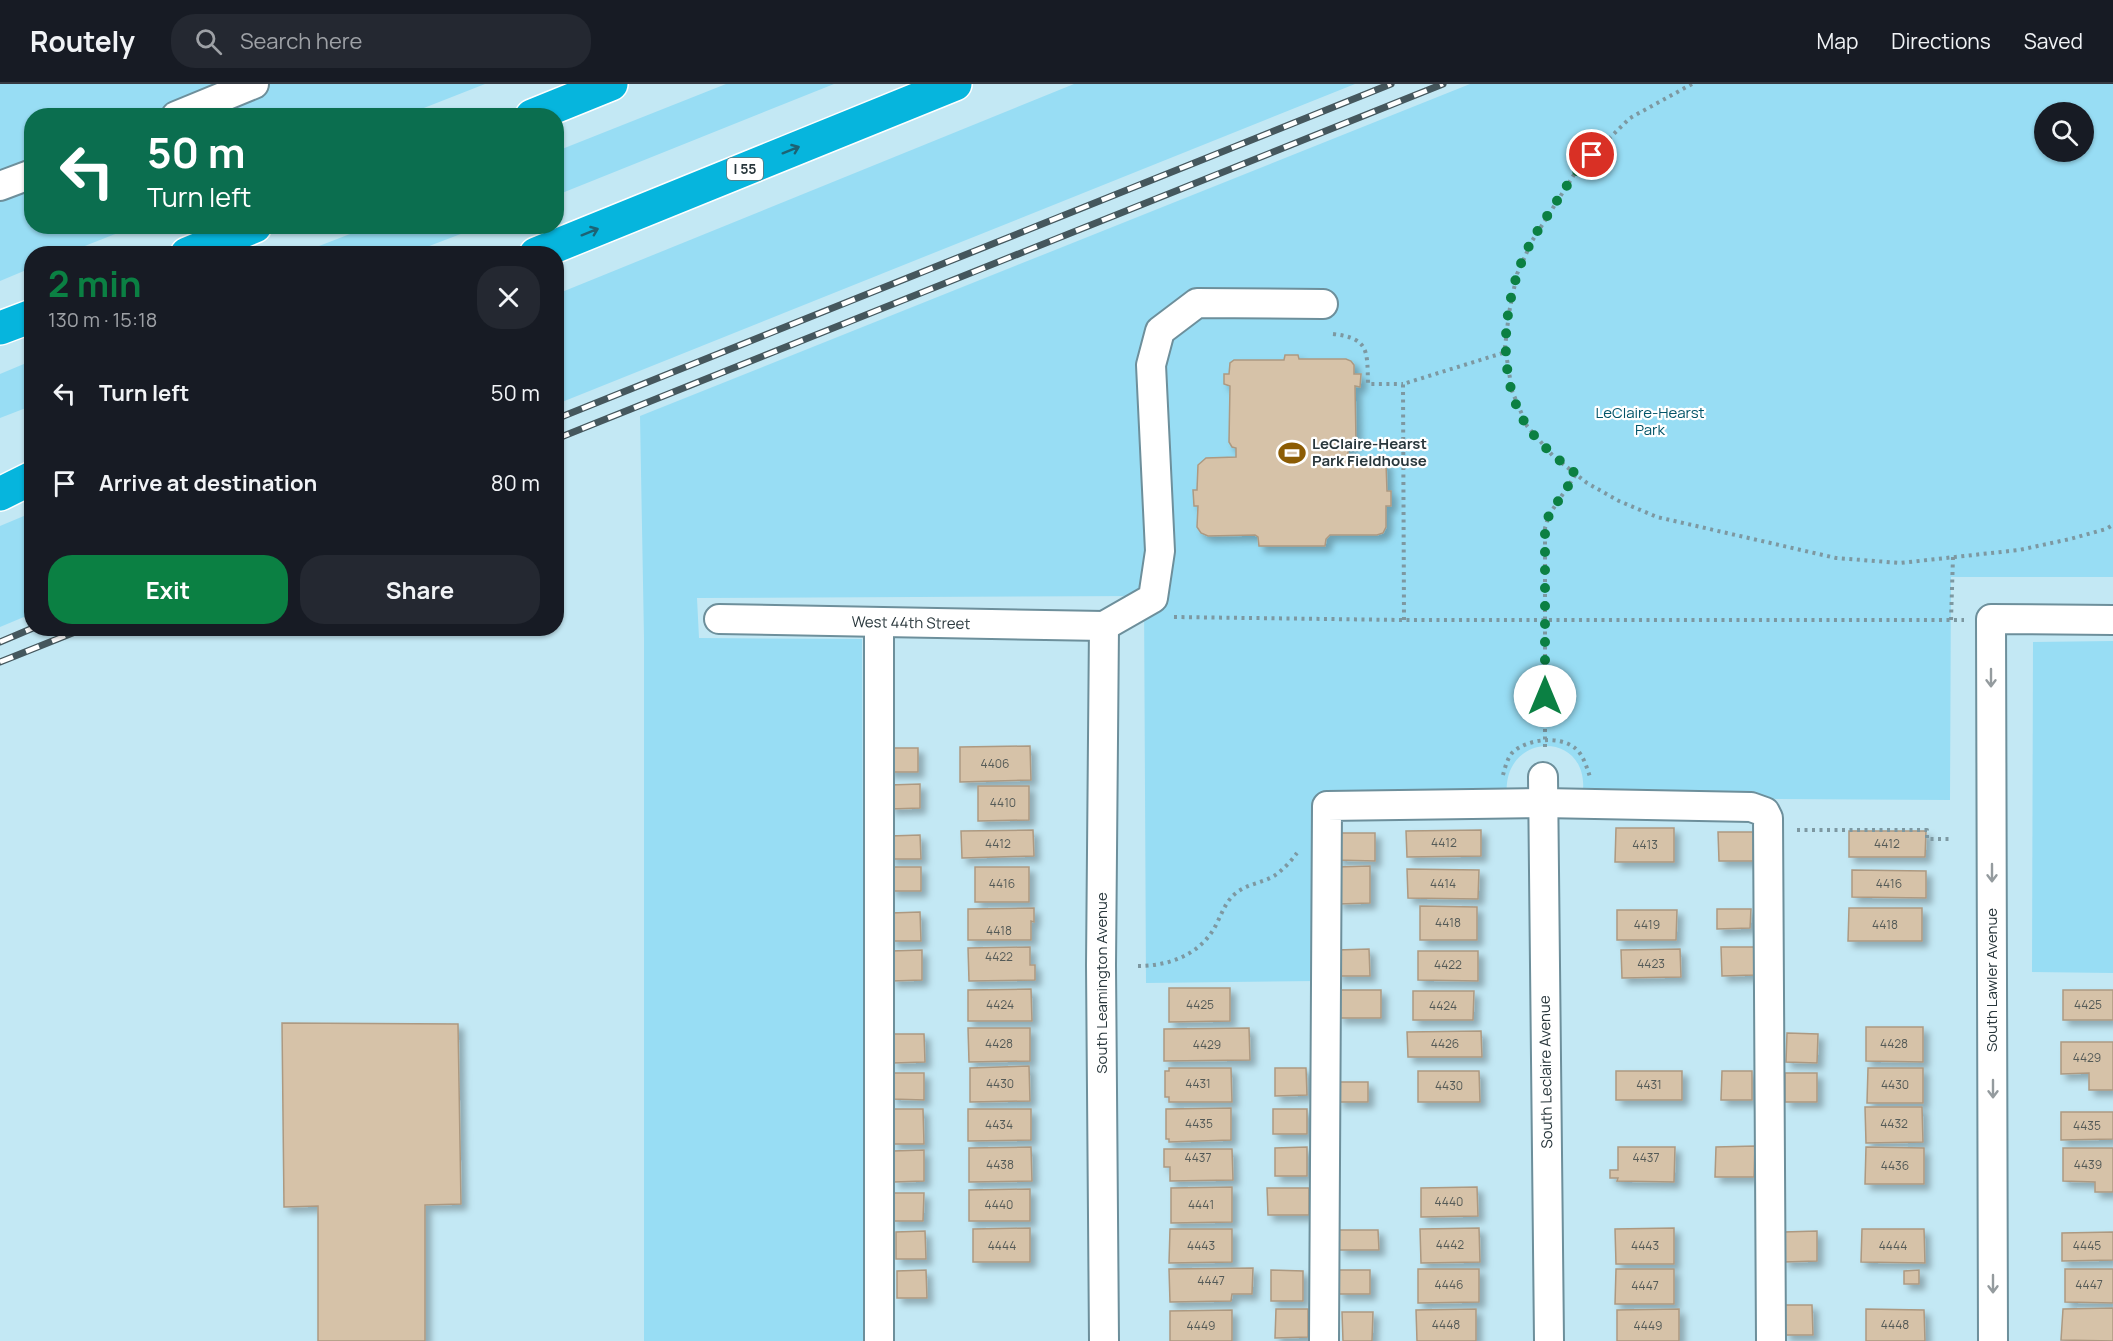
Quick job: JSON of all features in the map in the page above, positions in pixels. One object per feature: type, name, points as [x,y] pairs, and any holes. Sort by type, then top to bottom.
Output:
[{"type":"highway","points":[[552,108],[611,84]]},
{"type":"highway","name":"I 55","points":[[556,246],[955,84]]},
{"type":"highway","points":[[206,246],[236,234]]},
{"type":"highway","points":[[0,328],[24,319]]},
{"type":"highway","points":[[0,470],[24,460]]},
{"type":"highway","points":[[0,494],[24,481]]},
{"type":"street","points":[[196,108],[254,84]]},
{"type":"street","points":[[0,186],[24,177]]},
{"type":"street","points":[[1104,626],[1153,598],[1160,551],[1151,365],[1160,331],[1197,303],[1323,304]]},
{"type":"street","name":"West 44th Street","points":[[719,619],[1104,626]]},
{"type":"street","name":"South Lawler Avenue","points":[[1994,1341],[1991,620],[2113,620]]},
{"type":"street","points":[[879,622],[879,1341]]},
{"type":"street","name":"South Leamington Avenue","points":[[1104,626],[1101,965],[1104,1341]]},
{"type":"street","points":[[1323,1341],[1327,806],[1543,790],[1751,807],[1765,812],[1768,818],[1771,1341]]},
{"type":"street","name":"South Leclaire Avenue","points":[[1543,790],[1549,1341]]},
{"type":"path","points":[[1692,84],[1630,118],[1577,170],[1532,242],[1517,274],[1509,313],[1506,352],[1512,392],[1527,426],[1553,456],[1576,474],[1619,501],[1657,517],[1836,558],[1900,563],[2019,550],[2070,539],[2113,525]]},
{"type":"path","points":[[1333,334],[1356,339],[1364,347],[1368,384],[1403,384],[1506,352]]},
{"type":"path","points":[[1403,384],[1404,620]]},
{"type":"path","points":[[1545,747],[1545,528],[1549,515],[1576,474]]},
{"type":"path","points":[[1173,617],[1404,620],[1952,620],[1953,557]]},
{"type":"path","points":[[1790,830],[1927,830],[1927,839],[1953,839]]},
{"type":"green space","points":[[0,84],[485,84],[424,108],[24,108],[24,234],[115,234],[85,246],[24,246],[24,271],[0,281]]},
{"type":"green space","points":[[726,84],[834,84],[564,192],[564,148]]},
{"type":"green space","points":[[1074,84],[1355,84],[564,401],[564,291]]},
{"type":"green space","name":"LeClaire-Hearst Park","points":[[1470,84],[2113,84],[2113,577],[1951,577],[1950,800],[1582,798],[1582,775],[1575,759],[1562,749],[1547,746],[1531,749],[1518,759],[1509,775],[1507,797],[1317,797],[1315,981],[1146,983],[1144,596],[697,598],[699,638],[862,639],[865,1341],[644,1341],[644,638],[640,416]]},
{"type":"green space","points":[[350,234],[461,234],[429,246],[319,246]]},
{"type":"green space","points":[[24,364],[24,409],[0,418],[0,374]]},
{"type":"green space","points":[[24,516],[24,617],[0,627],[0,526]]},
{"type":"green space","points":[[2113,641],[2113,973],[2032,972],[2033,642]]},
{"type":"building","name":"LeClaire-Hearst Park Fieldhouse","points":[[1285,355],[1298,355],[1299,359],[1346,359],[1354,365],[1354,374],[1361,374],[1360,387],[1355,386],[1356,441],[1348,447],[1348,457],[1376,457],[1386,463],[1387,491],[1391,491],[1391,506],[1386,506],[1386,527],[1383,533],[1330,535],[1326,539],[1325,546],[1259,546],[1258,537],[1255,535],[1208,536],[1201,533],[1197,527],[1198,506],[1194,506],[1193,490],[1197,490],[1198,465],[1206,458],[1236,457],[1236,448],[1232,447],[1229,442],[1230,386],[1224,384],[1224,374],[1229,374],[1230,363],[1234,360],[1284,360]]},
{"type":"building","points":[[1030,746],[1031,780],[960,782],[960,747]]},
{"type":"building","points":[[887,748],[918,748],[918,772],[888,772]]},
{"type":"building","points":[[920,784],[920,808],[890,809],[889,785]]},
{"type":"building","points":[[978,786],[1029,786],[1029,820],[978,821]]},
{"type":"building","points":[[1616,828],[1674,828],[1674,862],[1615,862]]},
{"type":"building","points":[[1033,830],[1034,856],[962,858],[961,831]]},
{"type":"building","points":[[1481,830],[1481,856],[1407,857],[1406,831]]},
{"type":"building","points":[[1849,831],[1926,831],[1925,857],[1849,857]]},
{"type":"building","points":[[1718,832],[1753,832],[1753,861],[1719,861]]},
{"type":"building","points":[[1337,833],[1375,833],[1375,861],[1337,860]]},
{"type":"building","points":[[920,835],[921,859],[890,859],[890,836]]},
{"type":"building","points":[[1370,866],[1370,903],[1338,904],[1337,867]]},
{"type":"building","points":[[890,867],[921,867],[921,891],[891,891]]},
{"type":"building","points":[[975,867],[1029,867],[1029,902],[975,902]]},
{"type":"building","points":[[1407,869],[1479,870],[1478,899],[1408,898]]},
{"type":"building","points":[[1852,870],[1926,871],[1926,898],[1852,897]]},
{"type":"building","points":[[1420,906],[1477,907],[1477,940],[1420,940]]},
{"type":"building","points":[[1034,908],[1031,940],[968,940],[968,909]]},
{"type":"building","points":[[1849,908],[1922,908],[1922,941],[1848,941]]},
{"type":"building","points":[[1717,909],[1751,909],[1750,928],[1717,929]]},
{"type":"building","points":[[1617,910],[1677,910],[1676,940],[1617,940]]},
{"type":"building","points":[[920,912],[921,941],[891,941],[891,913]]},
{"type":"building","points":[[1030,947],[1030,965],[1035,965],[1035,980],[969,981],[968,948]]},
{"type":"building","points":[[1721,947],[1754,947],[1754,975],[1722,976]]},
{"type":"building","points":[[1369,949],[1370,976],[1337,976],[1337,950]]},
{"type":"building","points":[[1680,949],[1681,977],[1622,978],[1621,950]]},
{"type":"building","points":[[922,950],[922,980],[892,981],[891,951]]},
{"type":"building","points":[[1418,951],[1478,951],[1478,981],[1418,980]]},
{"type":"building","points":[[1169,988],[1230,988],[1230,1021],[1169,1022]]},
{"type":"building","points":[[1031,989],[1032,1021],[968,1021],[968,990]]},
{"type":"building","points":[[1339,990],[1381,990],[1381,1018],[1339,1018]]},
{"type":"building","points":[[2063,990],[2113,990],[2113,1020],[2063,1020]]},
{"type":"building","points":[[1413,991],[1474,991],[1473,1020],[1413,1020]]},
{"type":"building","points":[[282,1023],[458,1024],[461,1204],[425,1205],[425,1341],[318,1341],[318,1206],[284,1207]]},
{"type":"building","points":[[1866,1027],[1923,1027],[1923,1062],[1866,1061]]},
{"type":"building","points":[[968,1028],[1030,1028],[1030,1061],[969,1062]]},
{"type":"building","points":[[1249,1028],[1250,1060],[1164,1061],[1164,1029]]},
{"type":"building","points":[[1481,1031],[1482,1057],[1408,1057],[1407,1032]]},
{"type":"building","points":[[1787,1033],[1818,1034],[1817,1063],[1786,1062]]},
{"type":"building","points":[[893,1034],[924,1034],[925,1062],[893,1063]]},
{"type":"building","points":[[2061,1042],[2113,1042],[2113,1090],[2089,1090],[2089,1073],[2061,1074]]},
{"type":"building","points":[[1029,1066],[1030,1101],[970,1102],[970,1068]]},
{"type":"building","points":[[1169,1068],[1231,1068],[1232,1102],[1169,1102],[1169,1097],[1165,1097],[1165,1071],[1169,1071]]},
{"type":"building","points":[[1275,1068],[1306,1068],[1307,1095],[1275,1096]]},
{"type":"building","points":[[1868,1068],[1923,1068],[1923,1103],[1867,1103]]},
{"type":"building","points":[[1418,1071],[1479,1071],[1480,1102],[1418,1102]]},
{"type":"building","points":[[1616,1071],[1682,1071],[1682,1100],[1616,1100]]},
{"type":"building","points":[[1722,1071],[1752,1071],[1752,1100],[1721,1100]]},
{"type":"building","points":[[892,1073],[924,1073],[924,1100],[892,1099]]},
{"type":"building","points":[[1785,1073],[1817,1073],[1817,1102],[1785,1102]]},
{"type":"building","points":[[1338,1082],[1368,1082],[1368,1102],[1338,1102]]},
{"type":"building","points":[[1865,1107],[1922,1107],[1923,1142],[1866,1143]]},
{"type":"building","points":[[1231,1108],[1231,1140],[1169,1142],[1169,1139],[1166,1139],[1166,1109]]},
{"type":"building","points":[[893,1109],[923,1109],[924,1144],[893,1144]]},
{"type":"building","points":[[968,1109],[1031,1109],[1031,1140],[968,1141]]},
{"type":"building","points":[[1273,1109],[1307,1109],[1307,1134],[1273,1134]]},
{"type":"building","points":[[2061,1112],[2113,1112],[2113,1139],[2061,1140]]},
{"type":"building","points":[[1755,1146],[1754,1177],[1715,1177],[1716,1147]]},
{"type":"building","points":[[1031,1147],[1032,1181],[969,1182],[969,1148]]},
{"type":"building","points":[[1307,1147],[1307,1176],[1275,1176],[1275,1148]]},
{"type":"building","points":[[1618,1147],[1675,1147],[1674,1182],[1617,1181],[1618,1178],[1610,1178],[1610,1170],[1618,1170]]},
{"type":"building","points":[[1866,1147],[1924,1148],[1924,1184],[1865,1184]]},
{"type":"building","points":[[2063,1148],[2113,1148],[2113,1192],[2095,1192],[2095,1182],[2063,1181]]},
{"type":"building","points":[[1164,1149],[1232,1149],[1233,1180],[1170,1181],[1170,1167],[1164,1167]]},
{"type":"building","points":[[924,1150],[924,1181],[894,1182],[893,1151]]},
{"type":"building","points":[[1232,1187],[1232,1222],[1171,1223],[1171,1188]]},
{"type":"building","points":[[1477,1187],[1478,1216],[1421,1217],[1421,1188]]},
{"type":"building","points":[[1267,1188],[1309,1188],[1309,1215],[1268,1215]]},
{"type":"building","points":[[1030,1189],[1030,1221],[969,1221],[969,1190]]},
{"type":"building","points":[[893,1193],[924,1193],[923,1221],[892,1221]]},
{"type":"building","points":[[1030,1228],[1030,1262],[973,1262],[973,1229]]},
{"type":"building","points":[[1479,1228],[1480,1262],[1421,1263],[1420,1229]]},
{"type":"building","points":[[1674,1228],[1674,1264],[1616,1264],[1615,1229]]},
{"type":"building","points":[[1170,1229],[1232,1229],[1232,1262],[1169,1263]]},
{"type":"building","points":[[1862,1229],[1924,1229],[1925,1263],[1861,1262]]},
{"type":"building","points":[[1339,1230],[1378,1230],[1379,1250],[1339,1250]]},
{"type":"building","points":[[925,1231],[926,1259],[896,1259],[896,1232]]},
{"type":"building","points":[[1817,1231],[1817,1261],[1784,1262],[1784,1232]]},
{"type":"building","points":[[2113,1232],[2113,1260],[2062,1261],[2062,1233]]},
{"type":"building","points":[[1253,1268],[1252,1294],[1232,1294],[1231,1301],[1170,1302],[1169,1269]]},
{"type":"building","points":[[1418,1269],[1479,1269],[1479,1302],[1418,1303]]},
{"type":"building","points":[[1616,1269],[1674,1269],[1674,1304],[1615,1304]]},
{"type":"building","points":[[2065,1269],[2113,1269],[2113,1303],[2065,1302]]},
{"type":"building","points":[[926,1270],[927,1298],[897,1298],[897,1271]]},
{"type":"building","points":[[1271,1270],[1303,1271],[1303,1301],[1271,1301]]},
{"type":"building","points":[[1338,1270],[1370,1270],[1370,1294],[1338,1294]]},
{"type":"building","points":[[1919,1270],[1919,1284],[1904,1284],[1904,1271]]},
{"type":"building","points":[[1785,1305],[1812,1305],[1813,1335],[1785,1335]]},
{"type":"building","points":[[2113,1308],[2113,1341],[2061,1340],[2063,1309]]},
{"type":"building","points":[[1276,1309],[1308,1309],[1308,1337],[1275,1338]]},
{"type":"building","points":[[1476,1309],[1476,1341],[1417,1341],[1416,1310]]},
{"type":"building","points":[[1679,1309],[1679,1341],[1617,1341],[1617,1310]]},
{"type":"building","points":[[1866,1309],[1924,1310],[1925,1341],[1866,1341]]},
{"type":"building","points":[[1232,1310],[1232,1341],[1170,1341],[1170,1311]]},
{"type":"building","points":[[1342,1312],[1373,1312],[1372,1341],[1343,1341]]},
{"type":"railway","points":[[564,416],[1391,84]]},
{"type":"railway","points":[[564,436],[1443,84]]},
{"type":"railway","points":[[0,642],[24,632]]},
{"type":"railway","points":[[0,662],[65,636]]},
{"type":"place","name":"LeClaire-Hearst Park Fieldhouse","points":[[1292,453]]},
{"type":"route","points":[[1545,696],[1545,528],[1549,515],[1576,474],[1553,456],[1527,426],[1512,392],[1505,347],[1517,274],[1532,242],[1577,170],[1592,155]]}]
